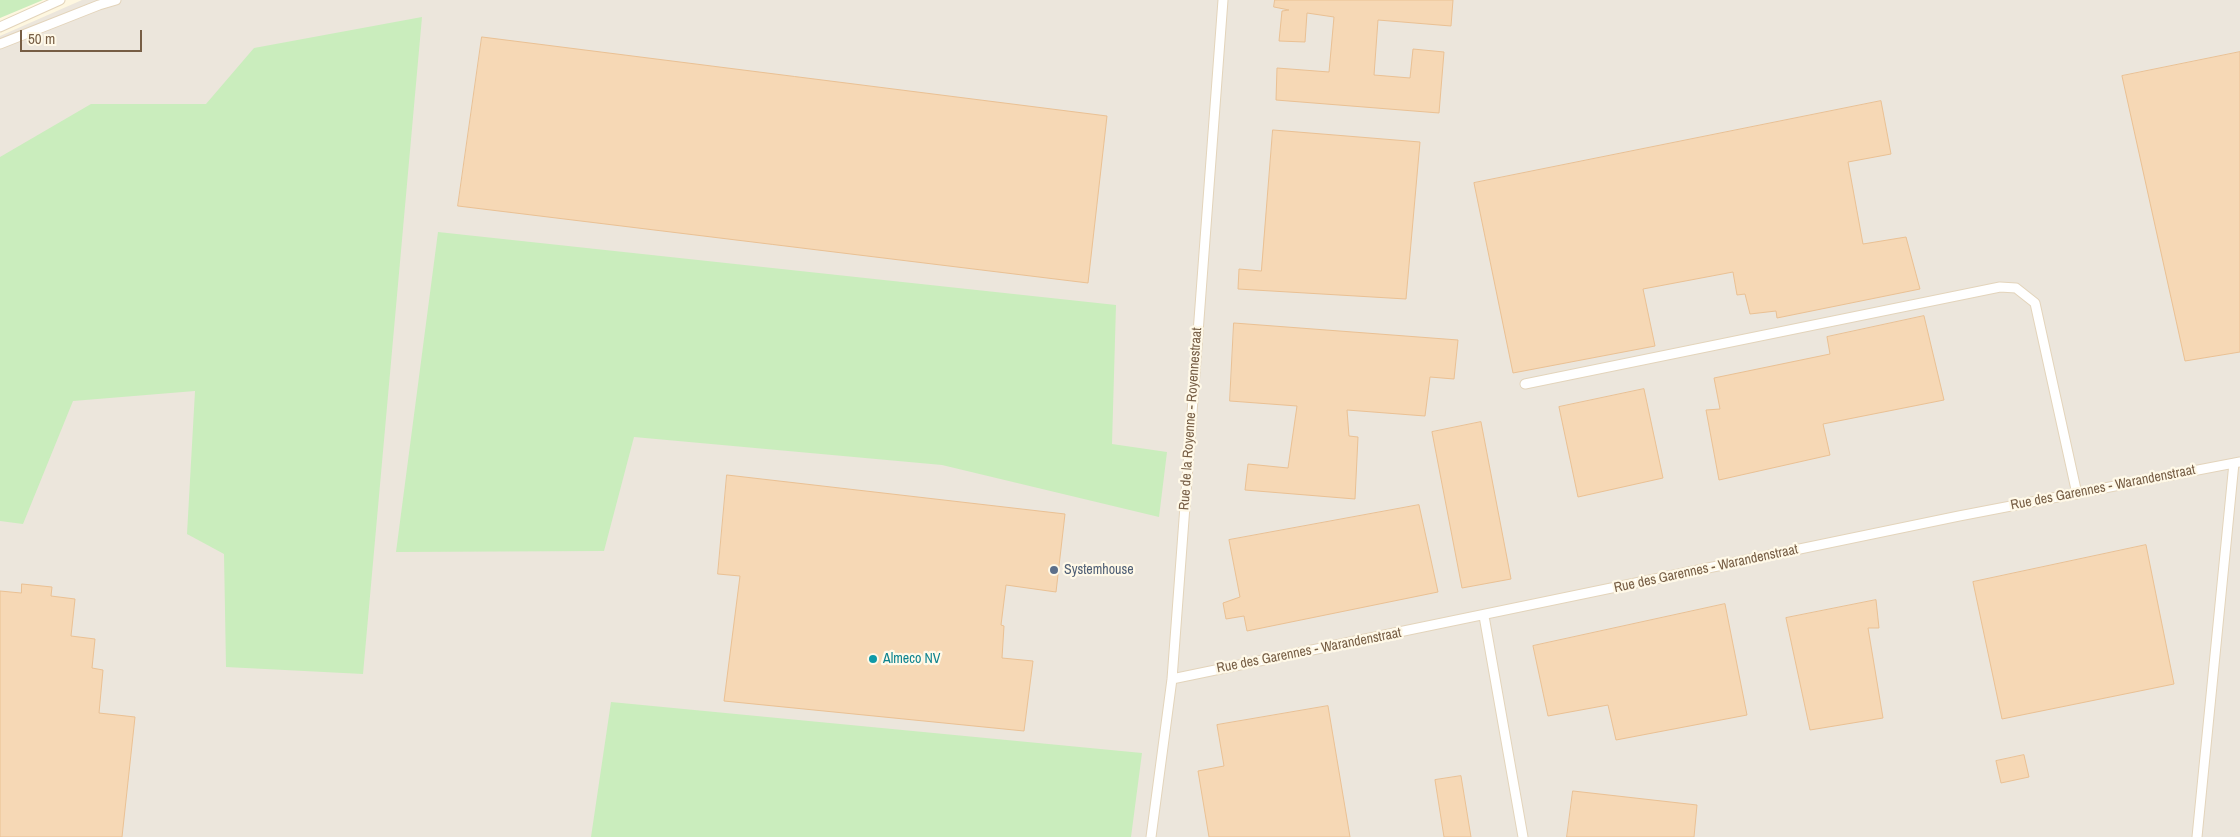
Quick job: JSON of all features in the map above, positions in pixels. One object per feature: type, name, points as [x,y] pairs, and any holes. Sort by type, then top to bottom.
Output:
[{"type":"lane","points":[[0,27],[60,0]]},
{"type":"lane","points":[[0,44],[116,0]]},
{"type":"lane","name":"Rue de la Royenne - Royennestraat","points":[[1151,837],[1172,679],[1222,0]]},
{"type":"lane","points":[[1525,384],[2000,287],[2016,288],[2035,302],[2077,494]]},
{"type":"lane","points":[[2197,837],[2237,462]]},
{"type":"lane","name":"Rue des Garennes - Warandenstraat","points":[[1172,679],[1484,616],[1949,518],[2237,462]]},
{"type":"lane","points":[[1484,616],[1523,837]]},
{"type":"shaded area","points":[[82,0],[2240,0],[2240,837],[0,837],[0,36]]},
{"type":"green space","points":[[0,0],[43,0],[0,18]]},
{"type":"green space","points":[[422,17],[363,674],[226,667],[224,554],[187,534],[195,391],[73,401],[23,524],[0,521],[0,157],[91,104],[206,104],[254,48]]},
{"type":"green space","points":[[438,232],[1116,305],[1112,444],[1167,452],[1159,517],[942,465],[634,437],[604,551],[396,552]]},
{"type":"green space","points":[[611,702],[1142,753],[1131,837],[591,837]]},
{"type":"building","points":[[1275,0],[1453,0],[1451,26],[1378,20],[1374,75],[1410,78],[1413,49],[1444,52],[1439,113],[1276,100],[1277,68],[1329,72],[1334,17],[1307,13],[1305,42],[1279,41],[1282,11],[1289,10],[1274,7]]},
{"type":"building","points":[[482,37],[1107,116],[1088,283],[458,206]]},
{"type":"building","points":[[2240,52],[2240,352],[2185,361],[2122,76]]},
{"type":"building","points":[[1881,101],[1891,154],[1848,162],[1863,244],[1906,237],[1920,289],[1777,318],[1776,311],[1750,314],[1745,294],[1737,295],[1733,272],[1643,289],[1655,346],[1513,373],[1474,183]]},
{"type":"building","points":[[1273,130],[1420,142],[1406,299],[1238,289],[1239,269],[1261,271]]},
{"type":"building","points":[[1924,316],[1944,400],[1823,424],[1830,455],[1719,480],[1706,410],[1720,409],[1714,378],[1830,354],[1827,337]]},
{"type":"building","points":[[1234,323],[1458,340],[1454,379],[1430,377],[1425,416],[1347,410],[1349,436],[1358,437],[1355,499],[1245,490],[1248,464],[1288,468],[1297,406],[1230,401]]},
{"type":"building","points":[[1644,389],[1663,478],[1578,497],[1559,407]]},
{"type":"building","points":[[1481,422],[1511,579],[1462,588],[1432,432]]},
{"type":"building","points":[[727,475],[1065,514],[1056,592],[1006,585],[1001,625],[1004,626],[1002,658],[1033,661],[1024,731],[724,701],[740,576],[718,574]]},
{"type":"building","points":[[1419,505],[1438,592],[1247,631],[1244,616],[1226,619],[1223,603],[1240,597],[1229,540]]},
{"type":"building","points":[[2146,545],[2174,684],[2002,719],[1973,582]]},
{"type":"building","points":[[22,584],[52,587],[51,596],[75,599],[71,636],[95,639],[92,668],[103,670],[99,713],[135,717],[122,837],[0,837],[0,591],[21,593]]},
{"type":"building","points":[[1876,600],[1879,628],[1868,628],[1883,718],[1810,730],[1786,618]]},
{"type":"building","points":[[1725,604],[1747,715],[1616,740],[1608,705],[1548,716],[1533,646]]},
{"type":"building","points":[[1328,706],[1350,837],[1209,837],[1198,771],[1224,766],[1217,725]]},
{"type":"building","points":[[2024,755],[2029,777],[2001,783],[1996,761]]},
{"type":"building","points":[[1461,776],[1471,837],[1444,837],[1435,780]]},
{"type":"building","points":[[1573,791],[1697,805],[1694,837],[1567,837]]},
{"type":"place","name":"Systemhouse","points":[[1054,570]]},
{"type":"place","name":"Almeco NV","points":[[873,659]]}]
